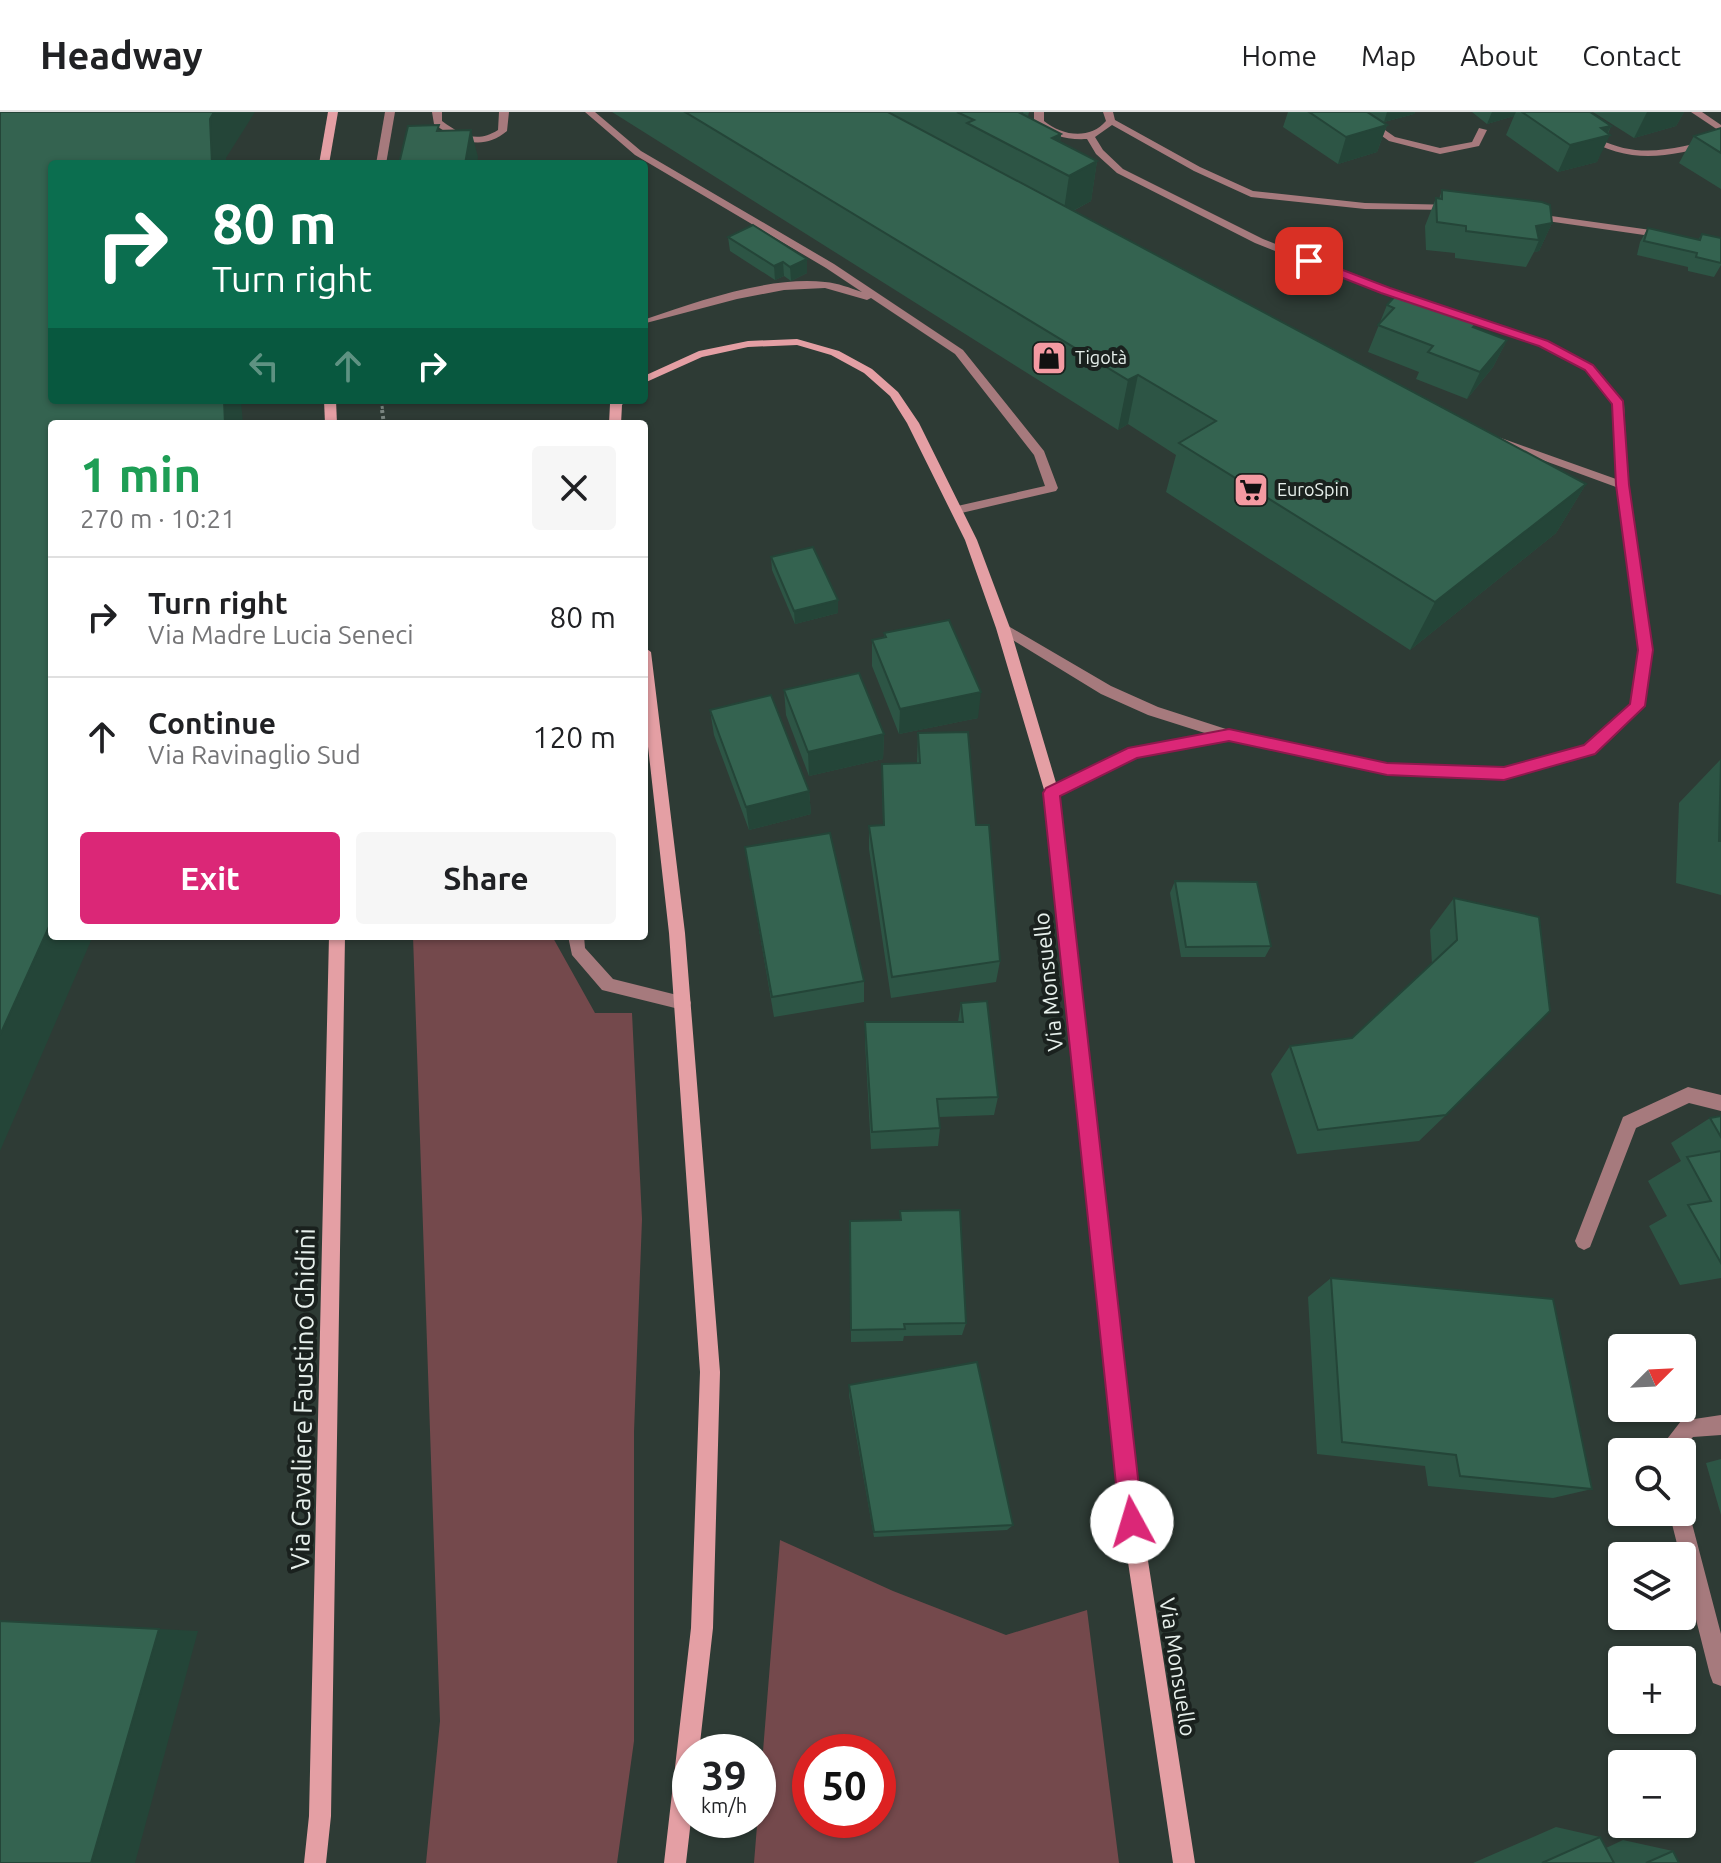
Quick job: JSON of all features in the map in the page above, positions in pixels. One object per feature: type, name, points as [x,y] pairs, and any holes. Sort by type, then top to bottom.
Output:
[{"type":"main road","points":[[325,160],[333,112]]},
{"type":"main road","name":"Via Monsuello","points":[[648,378],[699,354],[748,344],[797,342],[835,353],[868,371],[894,394],[913,423],[971,540],[1003,628],[1052,793],[1132,1522],[1184,1863]]},
{"type":"main road","points":[[648,680],[683,1003],[710,1372],[702,1628],[675,1863]]},
{"type":"main road","name":"Via Cavaliere Faustino Ghidini","points":[[315,1863],[320,1816],[326,1578],[337,940]]},
{"type":"street","points":[[382,160],[390,112]]},
{"type":"street","points":[[437,112],[437,122],[458,137],[478,143],[492,140],[502,131],[504,112]]},
{"type":"street","points":[[590,112],[638,153],[830,266],[959,352],[1040,454],[1052,488],[957,510]]},
{"type":"street","points":[[1039,112],[1039,122],[1054,132],[1089,135],[1104,130],[1109,117],[1197,169],[1251,194],[1365,206],[1464,208]]},
{"type":"street","points":[[1353,112],[1392,139],[1440,151],[1476,144],[1482,130]]},
{"type":"street","points":[[1548,112],[1604,147],[1632,157],[1665,156],[1721,140]]},
{"type":"street","points":[[1696,112],[1721,129]]},
{"type":"street","points":[[1003,628],[1106,690],[1153,711],[1229,735],[1387,769],[1504,774],[1590,750],[1637,706],[1645,650],[1622,485],[1618,404],[1589,368],[1544,344],[1385,291],[1259,241],[1120,171],[1099,152],[1089,135]]},
{"type":"street","points":[[1524,215],[1675,237]]},
{"type":"street","points":[[650,321],[689,308],[783,288],[825,285],[881,301]]},
{"type":"street","points":[[1489,438],[1622,485]]},
{"type":"street","points":[[1052,793],[1134,753],[1229,735]]},
{"type":"street","points":[[577,940],[578,950],[608,985],[683,1003]]},
{"type":"street","points":[[1584,1241],[1629,1123],[1688,1095],[1721,1103]]},
{"type":"street","points":[[1679,1438],[1688,1428],[1721,1425]]},
{"type":"street","points":[[1683,1526],[1721,1675]]},
{"type":"shaded area","points":[[413,940],[554,940],[595,1013],[632,1013],[642,1219],[634,1432],[634,1741],[617,1863],[426,1863],[440,1721]]},
{"type":"shaded area","points":[[780,1540],[893,1591],[1006,1635],[1087,1610],[1119,1863],[754,1863],[756,1838],[776,1838],[776,1734],[764,1734]]},
{"type":"building","points":[[0,112],[214,112],[210,119],[212,160],[48,160],[48,404],[224,404],[225,420],[48,420],[48,929],[0,1035]]},
{"type":"building","points":[[685,112],[888,112],[1586,484],[1435,602],[1179,443],[1216,421],[1138,375],[1128,380]]},
{"type":"building","points":[[957,112],[1023,112],[1020,113],[1061,134],[1052,138],[1097,161],[1069,176],[967,123],[974,120]]},
{"type":"building","points":[[1309,112],[1367,112],[1387,125],[1346,137]]},
{"type":"building","points":[[1522,112],[1590,112],[1611,126],[1601,128],[1610,135],[1570,145]]},
{"type":"building","points":[[439,125],[437,131],[471,130],[466,160],[400,160],[408,126]]},
{"type":"building","points":[[1721,128],[1721,153],[1694,136]]},
{"type":"building","points":[[1442,190],[1542,202],[1550,205],[1552,223],[1536,226],[1539,240],[1466,231],[1466,226],[1437,222],[1436,198],[1442,199]]},
{"type":"building","points":[[753,225],[807,259],[790,267],[783,262],[774,266],[728,237]]},
{"type":"building","points":[[1648,228],[1700,240],[1702,234],[1721,238],[1721,263],[1696,257],[1697,253],[1644,241]]},
{"type":"building","points":[[1398,293],[1477,323],[1473,327],[1507,340],[1480,372],[1428,352],[1433,346],[1378,325],[1394,308],[1387,305]]},
{"type":"building","points":[[813,547],[838,600],[794,611],[771,557]]},
{"type":"building","points":[[949,620],[981,692],[900,709],[872,640],[886,637],[884,633]]},
{"type":"building","points":[[859,673],[884,734],[808,752],[784,690]]},
{"type":"building","points":[[771,695],[809,791],[746,807],[710,710]]},
{"type":"building","points":[[968,732],[976,825],[989,825],[1000,961],[892,977],[869,826],[884,825],[882,764],[920,763],[918,733]]},
{"type":"building","points":[[1721,759],[1721,841],[1719,841]]},
{"type":"building","points":[[830,833],[864,981],[772,997],[745,847]]},
{"type":"building","points":[[1175,881],[1257,882],[1271,946],[1186,947]]},
{"type":"building","points":[[1454,898],[1539,917],[1550,1011],[1446,1115],[1318,1130],[1290,1046],[1352,1038],[1457,940]]},
{"type":"building","points":[[987,1001],[998,1097],[937,1099],[940,1128],[872,1132],[865,1022],[963,1022],[961,1003]]},
{"type":"building","points":[[1721,1116],[1721,1137],[1710,1118]]},
{"type":"building","points":[[1721,1151],[1721,1263],[1688,1205],[1711,1201],[1687,1157]]},
{"type":"building","points":[[960,1210],[966,1323],[904,1324],[905,1329],[851,1330],[850,1221],[901,1220],[900,1211]]},
{"type":"building","points":[[1331,1278],[1553,1299],[1592,1489],[1460,1476],[1456,1455],[1342,1442]]},
{"type":"building","points":[[977,1362],[1013,1525],[874,1532],[849,1385]]},
{"type":"building","points":[[0,1621],[159,1629],[91,1863],[0,1863]]},
{"type":"building","points":[[1600,1837],[1614,1863],[1542,1863]]},
{"type":"building","points":[[1673,1851],[1679,1863],[1646,1863]]},
{"type":"place","name":"Tigotà","points":[[1049,358]]},
{"type":"place","name":"EuroSpin","points":[[1251,490]]},
{"type":"route","points":[[1132,1522],[1052,793],[1134,753],[1229,735],[1387,769],[1504,774],[1590,750],[1637,706],[1645,650],[1622,485],[1618,404],[1589,368],[1544,344],[1385,291],[1309,261]]}]
